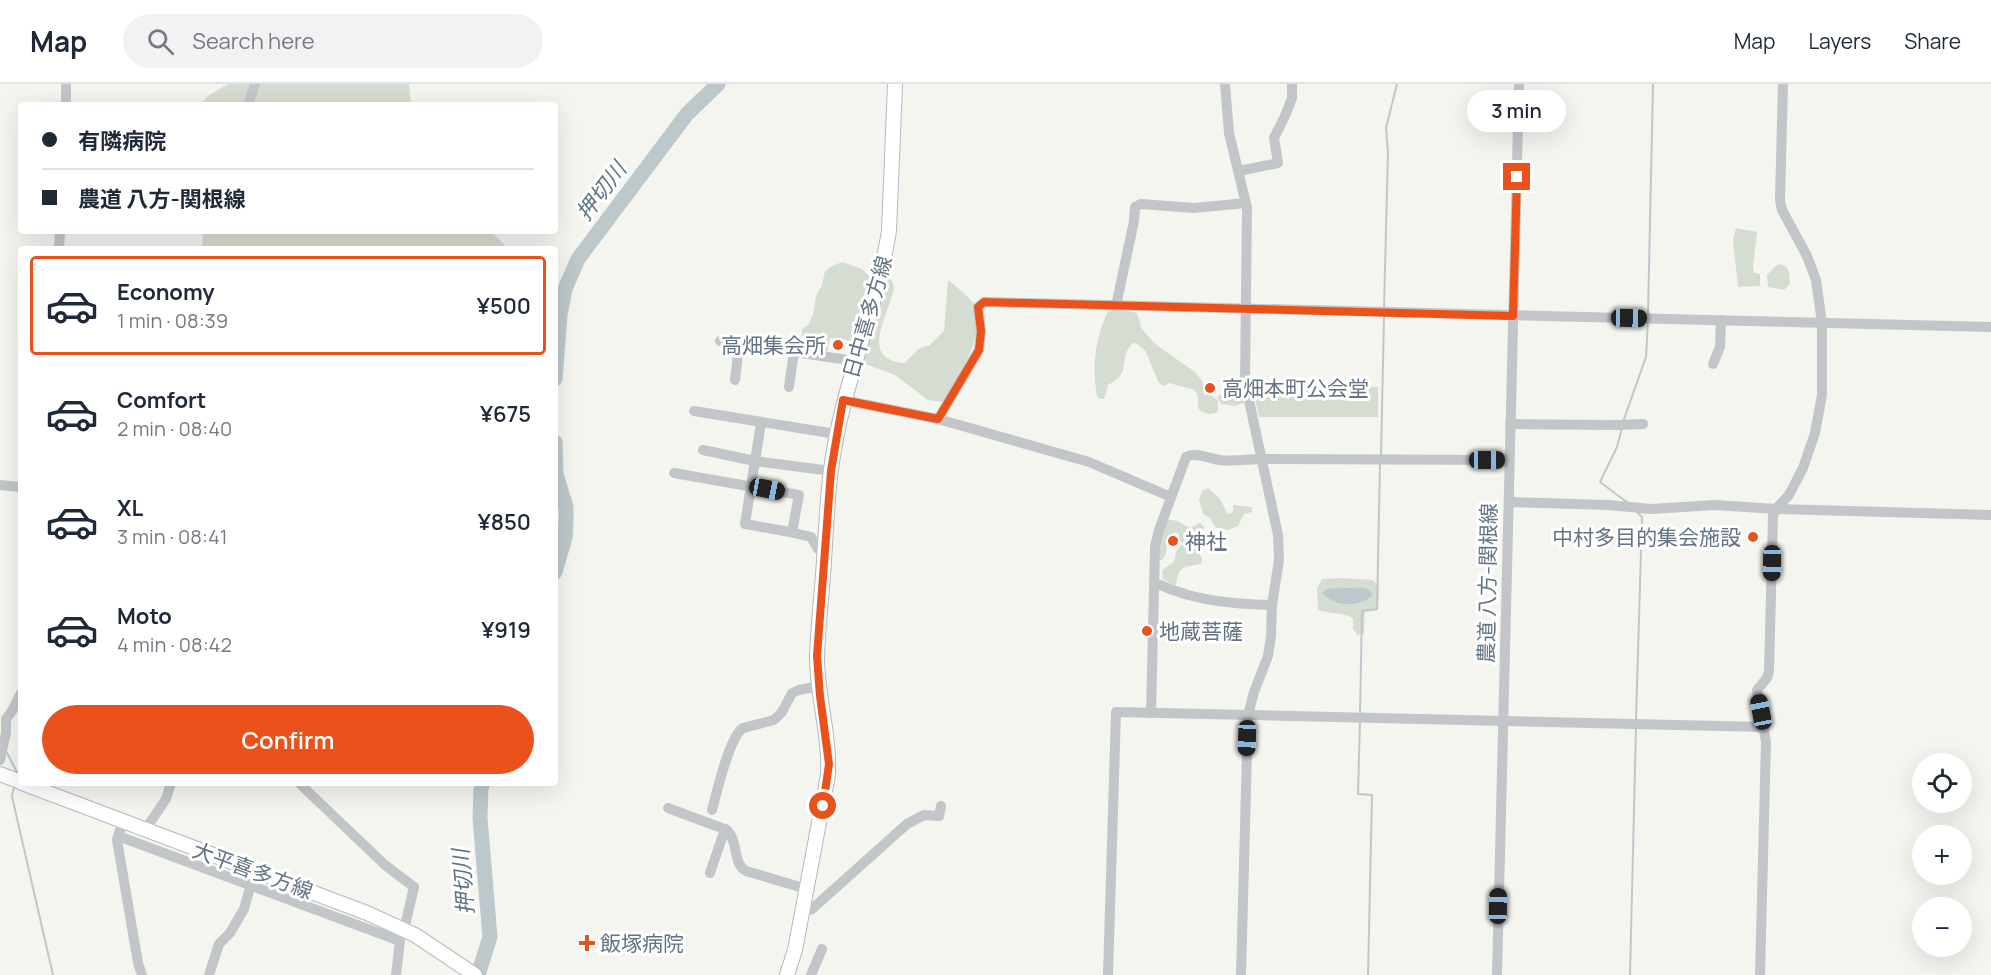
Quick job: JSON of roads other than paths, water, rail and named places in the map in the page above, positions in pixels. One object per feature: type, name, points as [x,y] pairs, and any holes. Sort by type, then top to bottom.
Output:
[{"type":"main road","name":"日中喜多方線","points":[[787,975],[795,950],[828,775],[827,742],[817,656],[831,471],[843,400],[882,272],[889,231],[895,84]]},
{"type":"main road","name":"大平喜多方線","points":[[0,774],[18,781]]},
{"type":"main road","name":"大平喜多方線","points":[[30,786],[332,899],[410,933],[475,975]]},
{"type":"street","points":[[66,84],[66,102]]},
{"type":"street","points":[[249,102],[255,84]]},
{"type":"street","points":[[1225,84],[1229,133],[1246,203],[1245,382],[1278,535],[1280,560],[1272,605],[1268,656],[1248,715],[1240,975]]},
{"type":"street","points":[[1239,171],[1278,163],[1274,138],[1292,98],[1292,84]]},
{"type":"street","name":"農道 八方-関根線","points":[[1497,975],[1519,84]]},
{"type":"street","points":[[1760,975],[1766,742],[1758,690],[1769,671],[1773,516],[1776,509],[1789,495],[1803,468],[1815,433],[1822,395],[1822,323],[1816,280],[1807,256],[1782,210],[1780,200],[1783,84]]},
{"type":"street","points":[[1116,306],[1135,207],[1141,204],[1186,208],[1246,203]]},
{"type":"street","points":[[938,419],[979,350],[981,331],[978,307],[984,302],[1991,327]]},
{"type":"street","points":[[1713,364],[1720,348],[1721,320]]},
{"type":"street","points":[[720,342],[855,361]]},
{"type":"street","points":[[735,380],[739,344]]},
{"type":"street","points":[[789,387],[794,352]]},
{"type":"street","points":[[843,400],[938,419],[1089,462],[1171,497]]},
{"type":"street","points":[[694,411],[836,434]]},
{"type":"street","points":[[761,423],[746,524],[811,537],[818,549],[825,551]]},
{"type":"street","points":[[1510,423],[1643,424]]},
{"type":"street","points":[[703,450],[755,461],[831,471]]},
{"type":"street","points":[[1151,712],[1155,547],[1186,457],[1199,455],[1232,461],[1263,459],[1509,460]]},
{"type":"street","points":[[674,473],[799,495],[792,532]]},
{"type":"street","points":[[0,485],[18,488]]},
{"type":"street","points":[[1509,502],[1610,505],[1651,509],[1715,505],[1991,515]]},
{"type":"street","points":[[1155,585],[1189,597],[1272,605]]},
{"type":"street","points":[[712,810],[738,731],[774,720],[782,712],[792,693],[819,686]]},
{"type":"street","points":[[0,760],[6,733],[6,719],[18,699]]},
{"type":"street","points":[[1108,975],[1116,712],[1764,727]]},
{"type":"street","points":[[145,830],[166,799],[170,786]]},
{"type":"street","points":[[302,786],[385,865],[414,887],[410,933]]},
{"type":"street","points":[[802,911],[812,909],[907,824],[924,815],[939,816],[941,806]]},
{"type":"street","points":[[668,808],[725,830],[732,835],[741,868],[807,889]]},
{"type":"street","points":[[121,821],[117,840],[137,972]]},
{"type":"street","points":[[710,873],[725,830]]},
{"type":"street","points":[[118,836],[251,884],[400,942],[396,975]]},
{"type":"street","points":[[209,975],[219,944],[230,933],[240,916],[251,884]]},
{"type":"street","points":[[812,975],[822,949]]},
{"type":"waterway","name":"押切川","points":[[558,341],[565,289],[578,259],[687,114],[718,84]]},
{"type":"waterway","points":[[1384,308],[1388,152],[1386,128],[1397,84]]},
{"type":"waterway","points":[[1648,315],[1653,84]]},
{"type":"waterway","points":[[1381,455],[1384,316]]},
{"type":"waterway","points":[[1623,422],[1646,357],[1648,321]]},
{"type":"waterway","points":[[1622,428],[1617,447],[1600,482],[1628,503]]},
{"type":"waterway","points":[[1360,715],[1362,611],[1377,609],[1380,463]]},
{"type":"waterway","name":"押切川","points":[[558,481],[566,507],[565,538],[558,562]]},
{"type":"waterway","points":[[1636,511],[1642,517],[1636,719]]},
{"type":"waterway","points":[[1360,721],[1358,794],[1372,795],[1368,975]]},
{"type":"waterway","points":[[1630,975],[1636,728]]},
{"type":"waterway","points":[[7,753],[18,774]]},
{"type":"waterway","points":[[15,785],[13,801],[53,975]]},
{"type":"waterway","name":"押切川","points":[[478,975],[490,937],[480,818],[482,786]]},
{"type":"place","name":"高畑集会所","points":[[838,345]]},
{"type":"place","name":"高畑本町公会堂","points":[[1210,388]]},
{"type":"place","name":"中村多目的集会施設","points":[[1753,537]]},
{"type":"place","name":"神社","points":[[1173,541]]},
{"type":"place","name":"地蔵菩薩","points":[[1147,631]]},
{"type":"place","name":"飯塚病院","points":[[587,943]]}]
